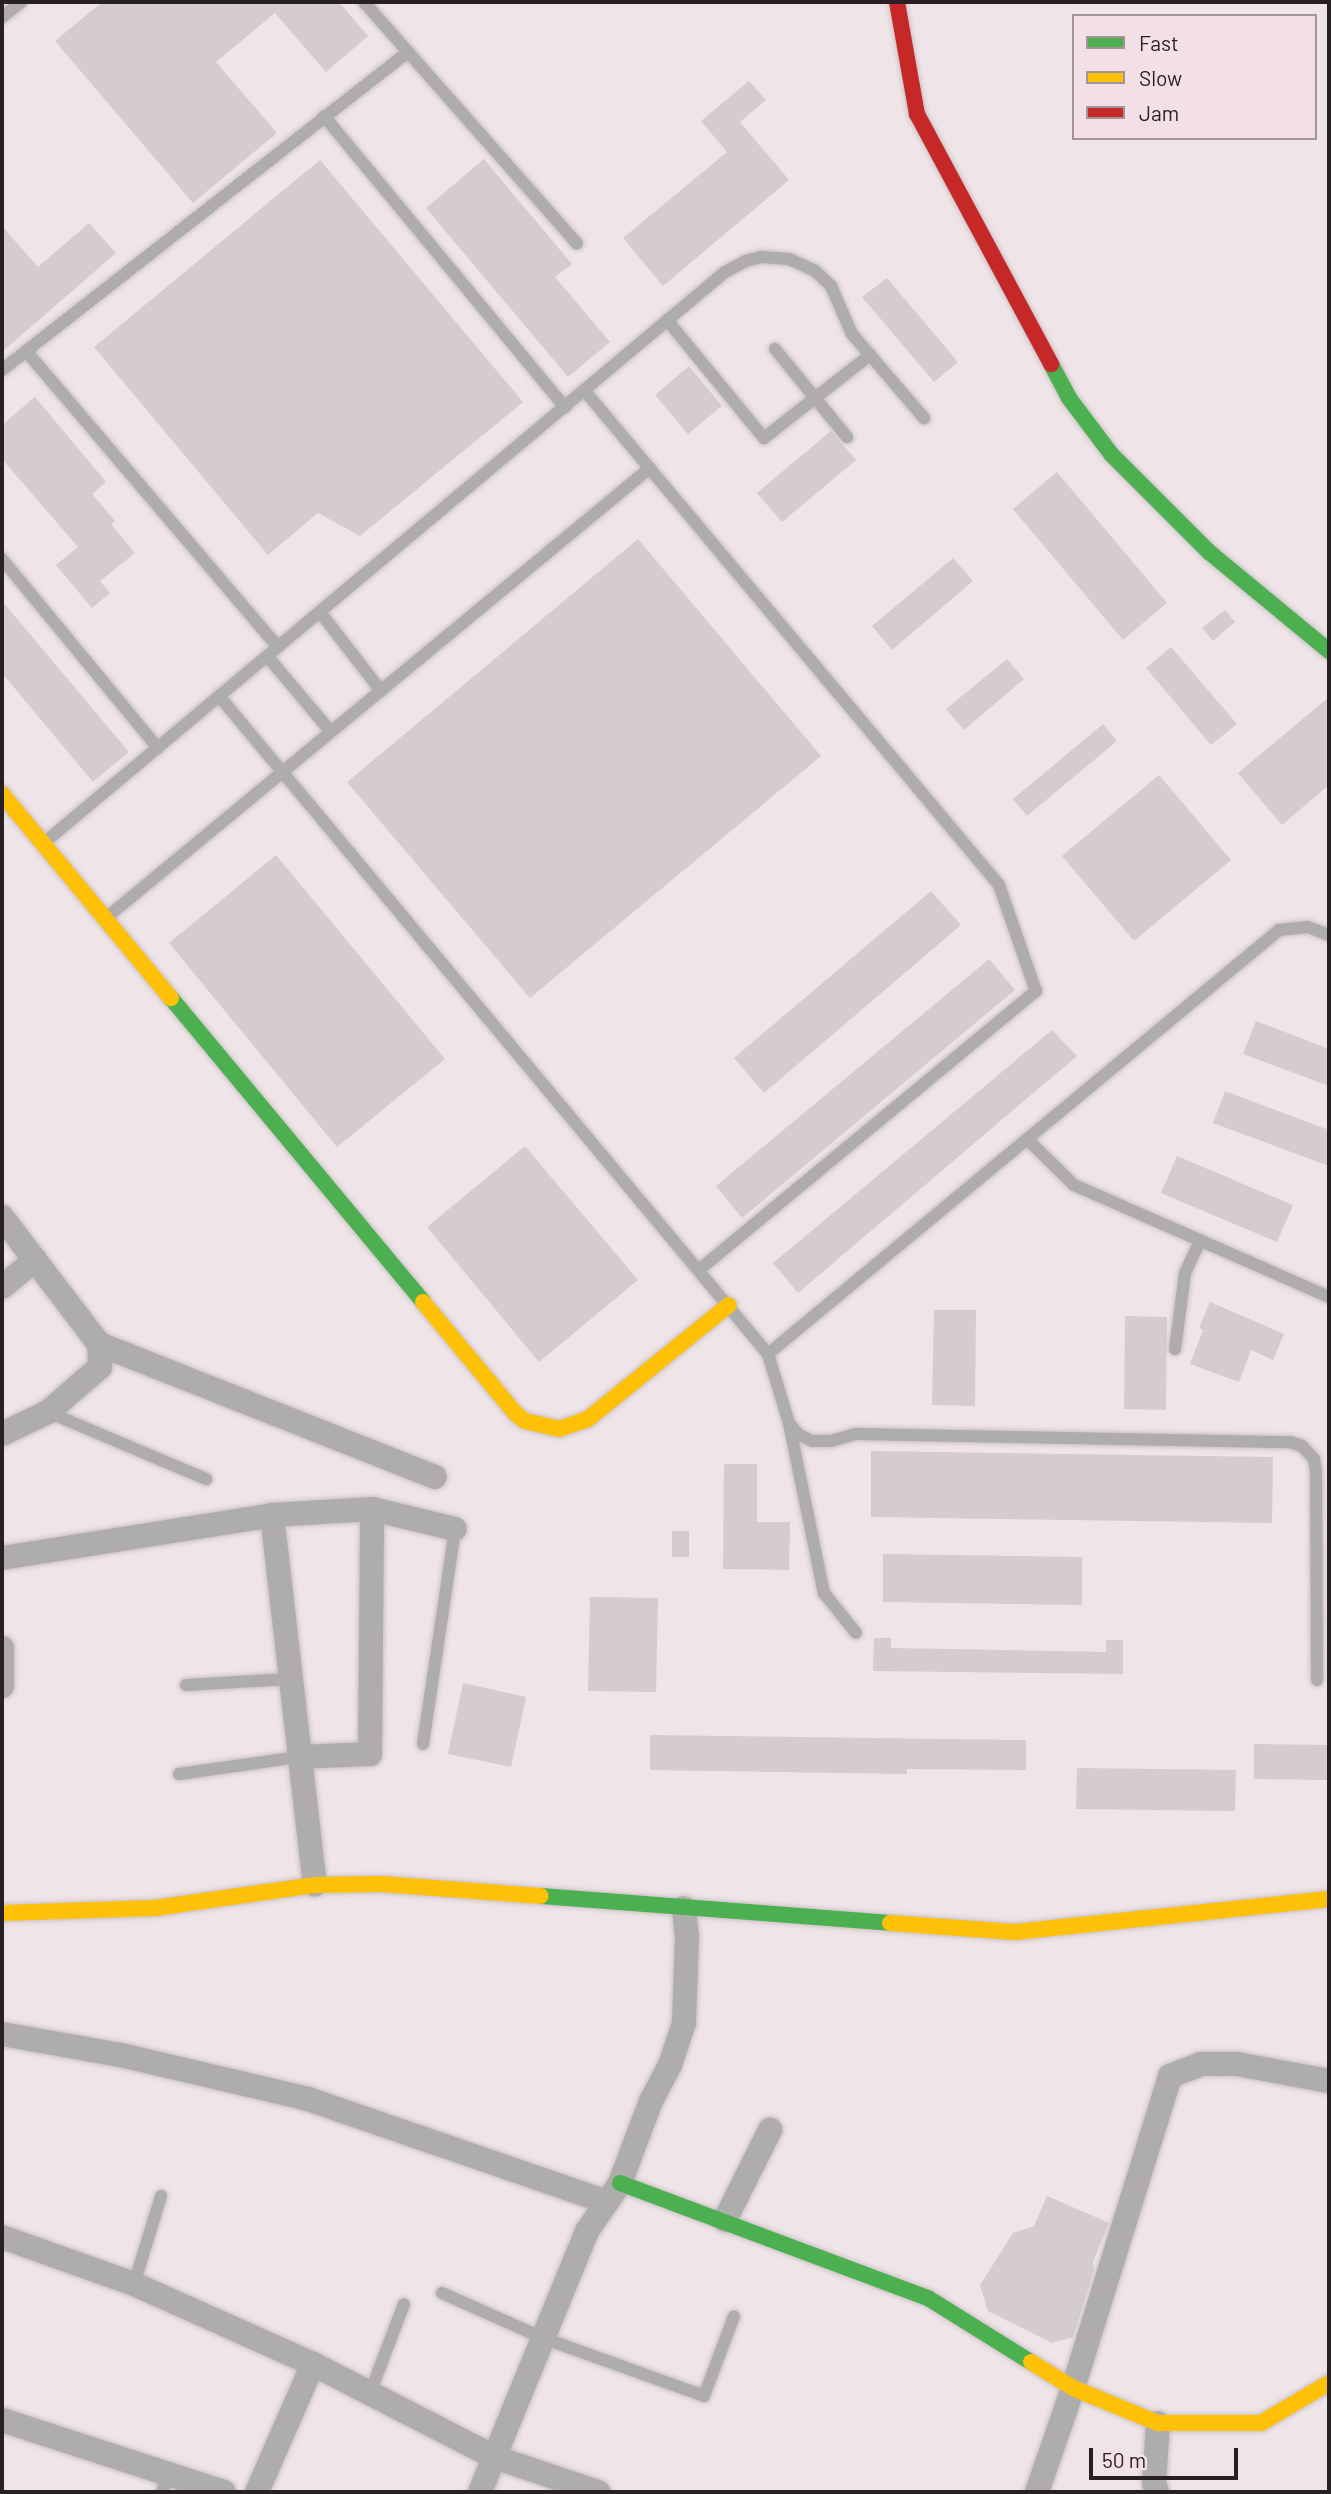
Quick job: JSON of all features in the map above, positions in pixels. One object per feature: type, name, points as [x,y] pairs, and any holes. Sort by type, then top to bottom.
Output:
[{"type":"main road","points":[[897,2],[917,114],[1069,398],[1112,455],[1209,552],[1329,651]]},
{"type":"main road","points":[[2,794],[516,1414],[525,1421],[540,1427],[559,1429],[588,1419],[729,1305]]},
{"type":"main road","points":[[2,1913],[155,1908],[315,1885],[381,1884],[1015,1932],[1329,1899]]},
{"type":"main road","points":[[614,2193],[725,2220],[928,2298],[1073,2388],[1158,2423],[1261,2423],[1329,2383]]},
{"type":"street","points":[[2,1217],[99,1344],[435,1477]]},
{"type":"street","points":[[2,1287],[35,1260]]},
{"type":"street","points":[[2,1434],[48,1412],[100,1367],[99,1344]]},
{"type":"street","points":[[298,1757],[370,1754],[372,1509]]},
{"type":"street","points":[[2,1558],[272,1515],[372,1509],[455,1529]]},
{"type":"street","points":[[272,1515],[298,1757],[315,1885]]},
{"type":"street","points":[[2,1648],[2,1686]]},
{"type":"street","points":[[480,2492],[587,2231],[614,2193],[651,2101],[670,2065],[684,2023],[687,1938],[684,1909]]},
{"type":"street","points":[[2,2034],[125,2056],[308,2099],[614,2193]]},
{"type":"street","points":[[1037,2492],[1073,2388],[1170,2076],[1201,2064],[1237,2064],[1329,2081]]},
{"type":"street","points":[[725,2220],[770,2130]]},
{"type":"street","points":[[2,2237],[134,2284],[313,2364],[494,2457],[598,2492]]},
{"type":"street","points":[[257,2492],[313,2364]]},
{"type":"street","points":[[2,2420],[165,2483],[225,2492]]},
{"type":"street","points":[[1157,2492],[1154,2483],[1158,2423]]},
{"type":"lane","points":[[2,18],[21,2]]},
{"type":"lane","points":[[364,2],[577,244]]},
{"type":"lane","points":[[2,370],[408,52]]},
{"type":"lane","points":[[324,116],[565,407]]},
{"type":"lane","points":[[44,843],[667,320],[725,272],[746,261],[761,257],[789,259],[814,270],[831,286],[852,334],[924,418]]},
{"type":"lane","points":[[667,320],[764,438],[870,355]]},
{"type":"lane","points":[[775,349],[848,438]]},
{"type":"lane","points":[[26,351],[278,647]]},
{"type":"lane","points":[[584,390],[999,885],[1035,991],[699,1270]]},
{"type":"lane","points":[[106,918],[650,468]]},
{"type":"lane","points":[[2,559],[158,748]]},
{"type":"lane","points":[[320,612],[382,691]]},
{"type":"lane","points":[[267,656],[331,732]]},
{"type":"lane","points":[[219,696],[768,1354],[789,1423],[824,1593],[856,1633]]},
{"type":"lane","points":[[768,1354],[1279,930],[1308,927],[1329,935]]},
{"type":"lane","points":[[1027,1139],[1074,1185],[1329,1297]]},
{"type":"lane","points":[[1175,1349],[1185,1273],[1200,1241]]},
{"type":"lane","points":[[48,1412],[206,1479]]},
{"type":"lane","points":[[789,1423],[798,1434],[812,1441],[831,1441],[856,1434],[1290,1442],[1302,1446],[1314,1459],[1317,1680]]},
{"type":"lane","points":[[1316,1493],[1329,1493]]},
{"type":"lane","points":[[423,1744],[455,1529]]},
{"type":"lane","points":[[186,1685],[289,1679]]},
{"type":"lane","points":[[179,1774],[298,1757]]},
{"type":"lane","points":[[134,2284],[161,2196]]},
{"type":"lane","points":[[442,2293],[542,2338],[704,2396],[734,2316]]},
{"type":"lane","points":[[370,2393],[404,2304]]},
{"type":"building","points":[[102,2],[339,2],[368,36],[326,72],[275,13],[216,62],[277,133],[193,203],[55,41]]},
{"type":"building","points":[[749,81],[766,100],[740,122],[789,180],[663,286],[623,238],[727,152],[701,121]]},
{"type":"building","points":[[484,159],[572,264],[555,277],[610,342],[568,377],[426,208]]},
{"type":"building","points":[[320,160],[523,402],[360,536],[318,513],[268,555],[94,347]]},
{"type":"building","points":[[89,223],[116,253],[2,352],[2,226],[38,267]]},
{"type":"building","points":[[887,278],[958,362],[934,382],[862,297]]},
{"type":"building","points":[[689,366],[722,406],[688,434],[655,395]]},
{"type":"building","points":[[35,397],[106,482],[92,494],[115,521],[111,524],[135,553],[100,581],[110,593],[92,608],[56,565],[78,547],[2,459],[2,425]]},
{"type":"building","points":[[831,431],[856,460],[782,522],[757,493]]},
{"type":"building","points":[[1057,472],[1167,603],[1123,640],[1013,509]]},
{"type":"building","points":[[638,539],[821,756],[530,998],[347,782]]},
{"type":"building","points":[[953,558],[973,581],[892,650],[872,626]]},
{"type":"building","points":[[2,601],[129,752],[93,782],[2,673]]},
{"type":"building","points":[[1225,610],[1235,622],[1213,641],[1202,628]]},
{"type":"building","points":[[1171,647],[1237,724],[1211,745],[1146,668]]},
{"type":"building","points":[[1007,659],[1024,679],[964,730],[946,709]]},
{"type":"building","points":[[1329,697],[1329,785],[1282,825],[1238,773]]},
{"type":"building","points":[[1103,724],[1117,741],[1027,816],[1013,799]]},
{"type":"building","points":[[1159,775],[1231,860],[1134,941],[1062,856]]},
{"type":"building","points":[[276,855],[445,1059],[337,1147],[169,943]]},
{"type":"building","points":[[931,891],[961,925],[764,1093],[734,1058]]},
{"type":"building","points":[[989,959],[1015,990],[742,1218],[716,1186]]},
{"type":"building","points":[[1256,1021],[1329,1049],[1329,1086],[1243,1054]]},
{"type":"building","points":[[1052,1030],[1077,1056],[798,1293],[773,1263]]},
{"type":"building","points":[[1225,1091],[1329,1130],[1329,1166],[1213,1123]]},
{"type":"building","points":[[525,1146],[638,1280],[539,1362],[427,1227]]},
{"type":"building","points":[[1177,1156],[1293,1205],[1277,1242],[1161,1193]]},
{"type":"building","points":[[1210,1302],[1284,1334],[1273,1360],[1251,1350],[1239,1382],[1190,1364],[1203,1330],[1199,1328]]},
{"type":"building","points":[[934,1310],[976,1310],[975,1406],[932,1405]]},
{"type":"building","points":[[1125,1316],[1167,1317],[1166,1410],[1124,1409]]},
{"type":"building","points":[[871,1451],[1273,1457],[1272,1523],[871,1517]]},
{"type":"building","points":[[724,1464],[757,1464],[757,1522],[790,1522],[789,1570],[723,1569]]},
{"type":"building","points":[[672,1531],[689,1531],[689,1557],[672,1557]]},
{"type":"building","points":[[883,1554],[1082,1557],[1082,1605],[883,1602]]},
{"type":"building","points":[[590,1597],[658,1598],[656,1692],[588,1691]]},
{"type":"building","points":[[874,1638],[891,1638],[891,1648],[1106,1652],[1106,1640],[1123,1640],[1123,1674],[873,1671]]},
{"type":"building","points":[[463,1683],[526,1697],[511,1767],[448,1754]]},
{"type":"building","points":[[650,1735],[1026,1740],[1026,1770],[907,1769],[907,1774],[650,1770]]},
{"type":"building","points":[[1254,1744],[1329,1745],[1329,1780],[1254,1779]]},
{"type":"building","points":[[1077,1768],[1236,1770],[1235,1811],[1076,1809]]},
{"type":"building","points":[[1047,2196],[1109,2223],[1093,2262],[1094,2270],[1073,2337],[1052,2343],[988,2311],[980,2285],[1013,2233],[1034,2226]]},
{"type":"traffic: fast","points":[[1051,364],[1069,398],[1112,455],[1209,552],[1329,651]]},
{"type":"traffic: fast","points":[[171,998],[423,1302]]},
{"type":"traffic: fast","points":[[541,1896],[890,1923]]},
{"type":"traffic: fast","points":[[620,2183],[928,2298],[1031,2362]]},
{"type":"traffic: slow","points":[[2,794],[171,998]]},
{"type":"traffic: slow","points":[[423,1302],[516,1414],[525,1421],[559,1429],[588,1419],[729,1305]]},
{"type":"traffic: slow","points":[[2,1913],[155,1908],[315,1885],[381,1884],[541,1896]]},
{"type":"traffic: slow","points":[[890,1923],[1015,1932],[1329,1899]]},
{"type":"traffic: slow","points":[[1031,2362],[1073,2388],[1158,2423],[1261,2423],[1329,2383]]},
{"type":"traffic: jam","points":[[897,2],[917,114],[1051,364]]}]
